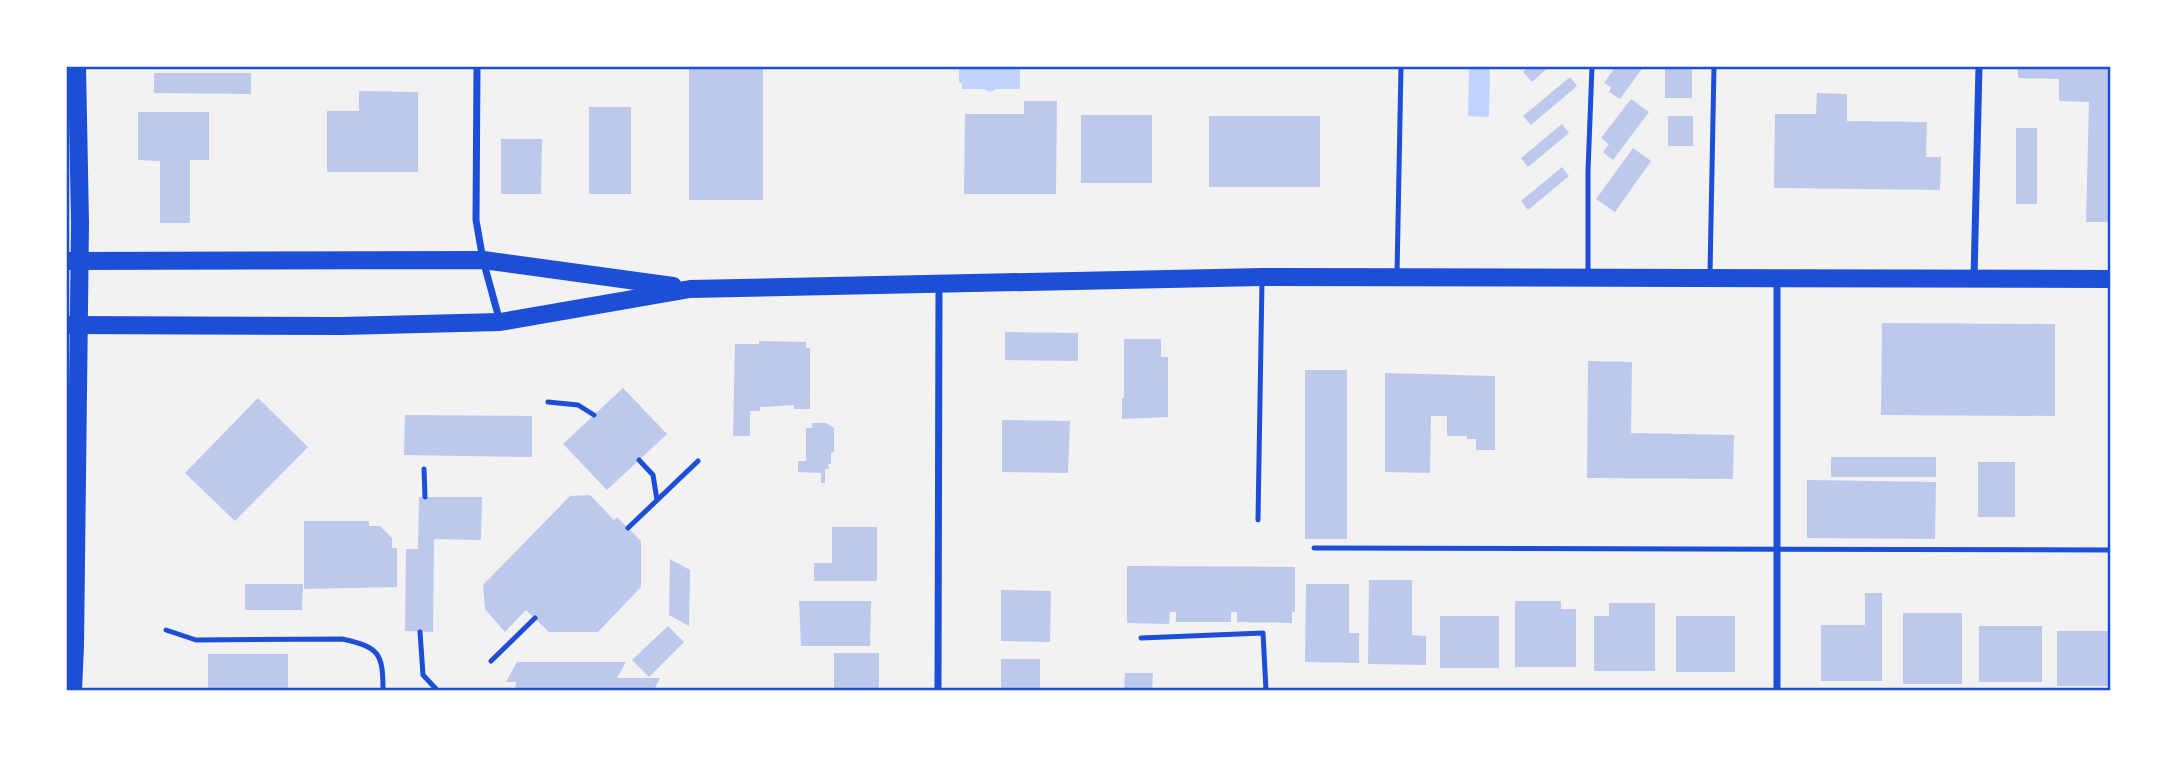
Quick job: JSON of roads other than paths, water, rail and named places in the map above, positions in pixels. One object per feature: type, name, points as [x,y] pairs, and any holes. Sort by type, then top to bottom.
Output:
[{"type":"main road","points":[[73,691],[73,261],[77,66]]},
{"type":"main road","points":[[73,261],[483,260],[690,289]]},
{"type":"main road","points":[[73,325],[342,326],[500,322],[690,289],[939,283],[1262,277],[2110,279]]},
{"type":"street","points":[[477,66],[475,209],[483,260],[500,322]]},
{"type":"street","points":[[1974,279],[1979,66]]},
{"type":"street","points":[[1777,279],[1777,691]]},
{"type":"street","points":[[938,691],[939,283]]},
{"type":"lane","points":[[1397,278],[1401,66]]},
{"type":"lane","points":[[1588,278],[1592,66]]},
{"type":"lane","points":[[1710,278],[1714,66]]},
{"type":"lane","points":[[1258,520],[1262,277]]},
{"type":"lane","points":[[548,402],[578,405],[594,415]]},
{"type":"lane","points":[[639,460],[653,475],[657,500]]},
{"type":"lane","points":[[628,528],[698,461]]},
{"type":"lane","points":[[424,470],[425,497]]},
{"type":"lane","points":[[1314,548],[1778,547],[2110,550]]},
{"type":"lane","points":[[491,661],[535,618]]},
{"type":"lane","points":[[166,630],[195,640],[342,639],[361,643],[374,649],[381,661],[383,691]]},
{"type":"lane","points":[[420,632],[423,674],[437,691]]},
{"type":"lane","points":[[1141,638],[1263,633],[1266,691]]},
{"type":"water","points":[[1020,67],[1020,89],[996,89],[990,92],[984,89],[962,89],[962,83],[959,83],[959,68]]},
{"type":"water","points":[[1469,67],[1490,67],[1489,117],[1468,116]]}]
